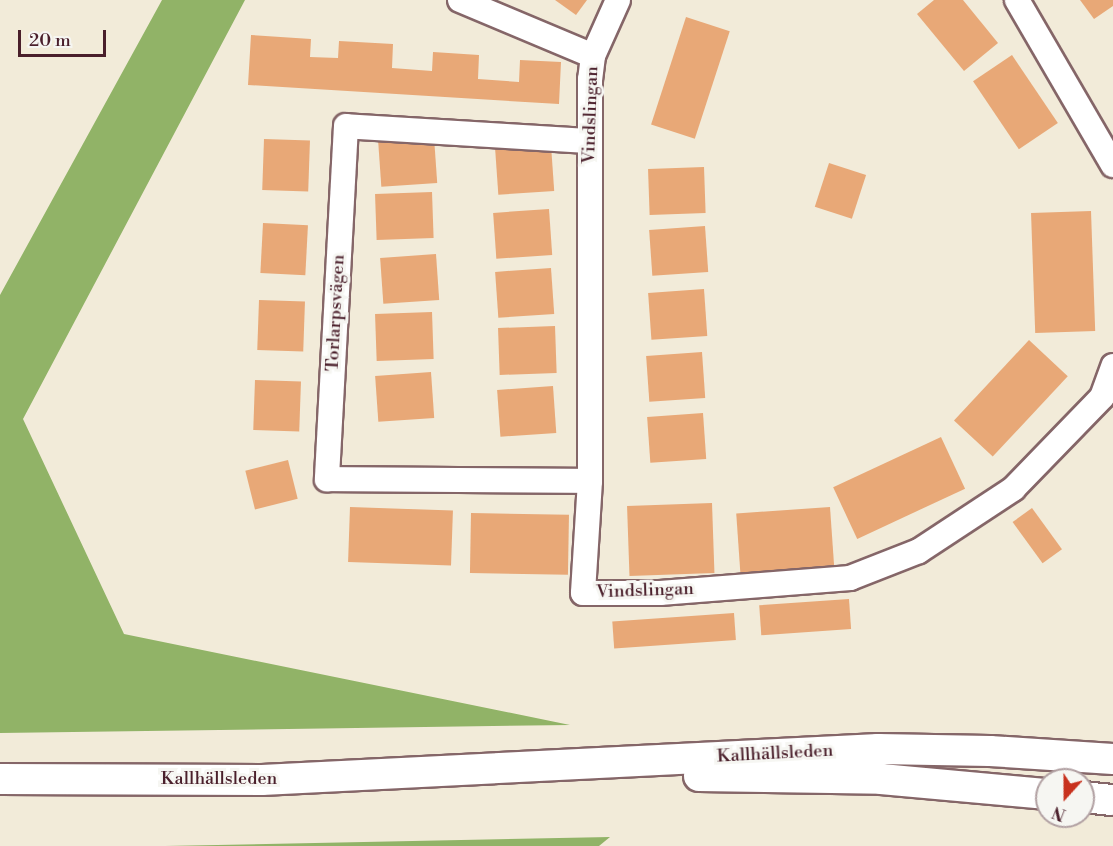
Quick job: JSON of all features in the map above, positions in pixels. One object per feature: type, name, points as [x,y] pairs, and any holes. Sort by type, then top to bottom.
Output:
[{"type":"street","points":[[460,0],[593,56]]},
{"type":"street","name":"Vindslingan","points":[[618,0],[593,56],[588,141],[590,481],[583,594],[660,593],[850,578],[919,551],[1013,489],[1102,398],[1113,366]]},
{"type":"street","points":[[1017,0],[1113,165]]},
{"type":"street","name":"Torlarpsvägen","points":[[588,141],[346,126],[327,479],[590,481]]},
{"type":"street","name":"Kallhällsleden","points":[[0,779],[262,780],[878,749],[990,751],[1113,759]]},
{"type":"street","name":"Kallhällsleden","points":[[438,772],[881,779],[1035,793]]},
{"type":"street","points":[[1095,798],[1113,800]]},
{"type":"green space","points":[[162,0],[245,0],[23,419],[124,634],[570,725],[0,733],[0,295]]},
{"type":"green space","points":[[610,837],[599,846],[165,846]]},
{"type":"building","points":[[555,0],[587,0],[576,15]]},
{"type":"building","points":[[934,0],[963,0],[998,43],[964,71],[917,14]]},
{"type":"building","points":[[1080,0],[1113,0],[1113,6],[1094,19]]},
{"type":"building","points":[[686,17],[730,31],[695,139],[651,124]]},
{"type":"building","points":[[251,35],[311,39],[310,57],[338,58],[339,41],[393,44],[392,68],[432,71],[433,52],[479,55],[478,79],[519,82],[520,60],[561,62],[559,104],[248,85]]},
{"type":"building","points":[[1012,55],[1058,123],[1019,149],[973,81]]},
{"type":"building","points":[[434,137],[437,183],[381,187],[378,141]]},
{"type":"building","points":[[264,139],[310,141],[308,192],[262,190]]},
{"type":"building","points":[[551,145],[554,191],[498,195],[495,149]]},
{"type":"building","points":[[829,163],[866,175],[852,219],[815,207]]},
{"type":"building","points":[[704,167],[706,213],[650,215],[648,169]]},
{"type":"building","points":[[432,192],[434,238],[377,240],[375,194]]},
{"type":"building","points":[[549,209],[552,255],[496,259],[493,213]]},
{"type":"building","points":[[1091,211],[1095,331],[1035,333],[1031,213]]},
{"type":"building","points":[[263,223],[308,225],[305,275],[260,273]]},
{"type":"building","points":[[705,226],[708,272],[652,276],[649,230]]},
{"type":"building","points":[[436,254],[439,300],[383,304],[380,258]]},
{"type":"building","points":[[551,268],[554,314],[498,318],[495,272]]},
{"type":"building","points":[[704,289],[707,336],[651,340],[648,293]]},
{"type":"building","points":[[259,300],[305,302],[303,352],[257,350]]},
{"type":"building","points":[[432,312],[434,359],[377,361],[375,314]]},
{"type":"building","points":[[555,326],[557,373],[500,375],[498,328]]},
{"type":"building","points":[[1029,340],[1068,376],[993,457],[954,420]]},
{"type":"building","points":[[702,352],[705,398],[649,402],[646,356]]},
{"type":"building","points":[[431,372],[434,418],[378,422],[375,376]]},
{"type":"building","points":[[255,380],[301,382],[299,432],[253,430]]},
{"type":"building","points":[[553,386],[556,433],[500,437],[497,390]]},
{"type":"building","points":[[703,413],[706,459],[650,463],[647,417]]},
{"type":"building","points":[[941,437],[965,489],[857,539],[833,487]]},
{"type":"building","points":[[288,460],[298,499],[255,509],[245,471]]},
{"type":"building","points":[[712,503],[714,573],[629,576],[627,506]]},
{"type":"building","points":[[350,507],[453,511],[451,566],[348,562]]},
{"type":"building","points":[[830,507],[834,569],[741,575],[736,514]]},
{"type":"building","points":[[1032,508],[1062,549],[1043,563],[1013,522]]},
{"type":"building","points":[[471,513],[569,515],[568,575],[470,573]]},
{"type":"building","points":[[849,599],[851,629],[761,635],[759,605]]},
{"type":"building","points":[[734,613],[736,640],[614,648],[612,622]]}]
